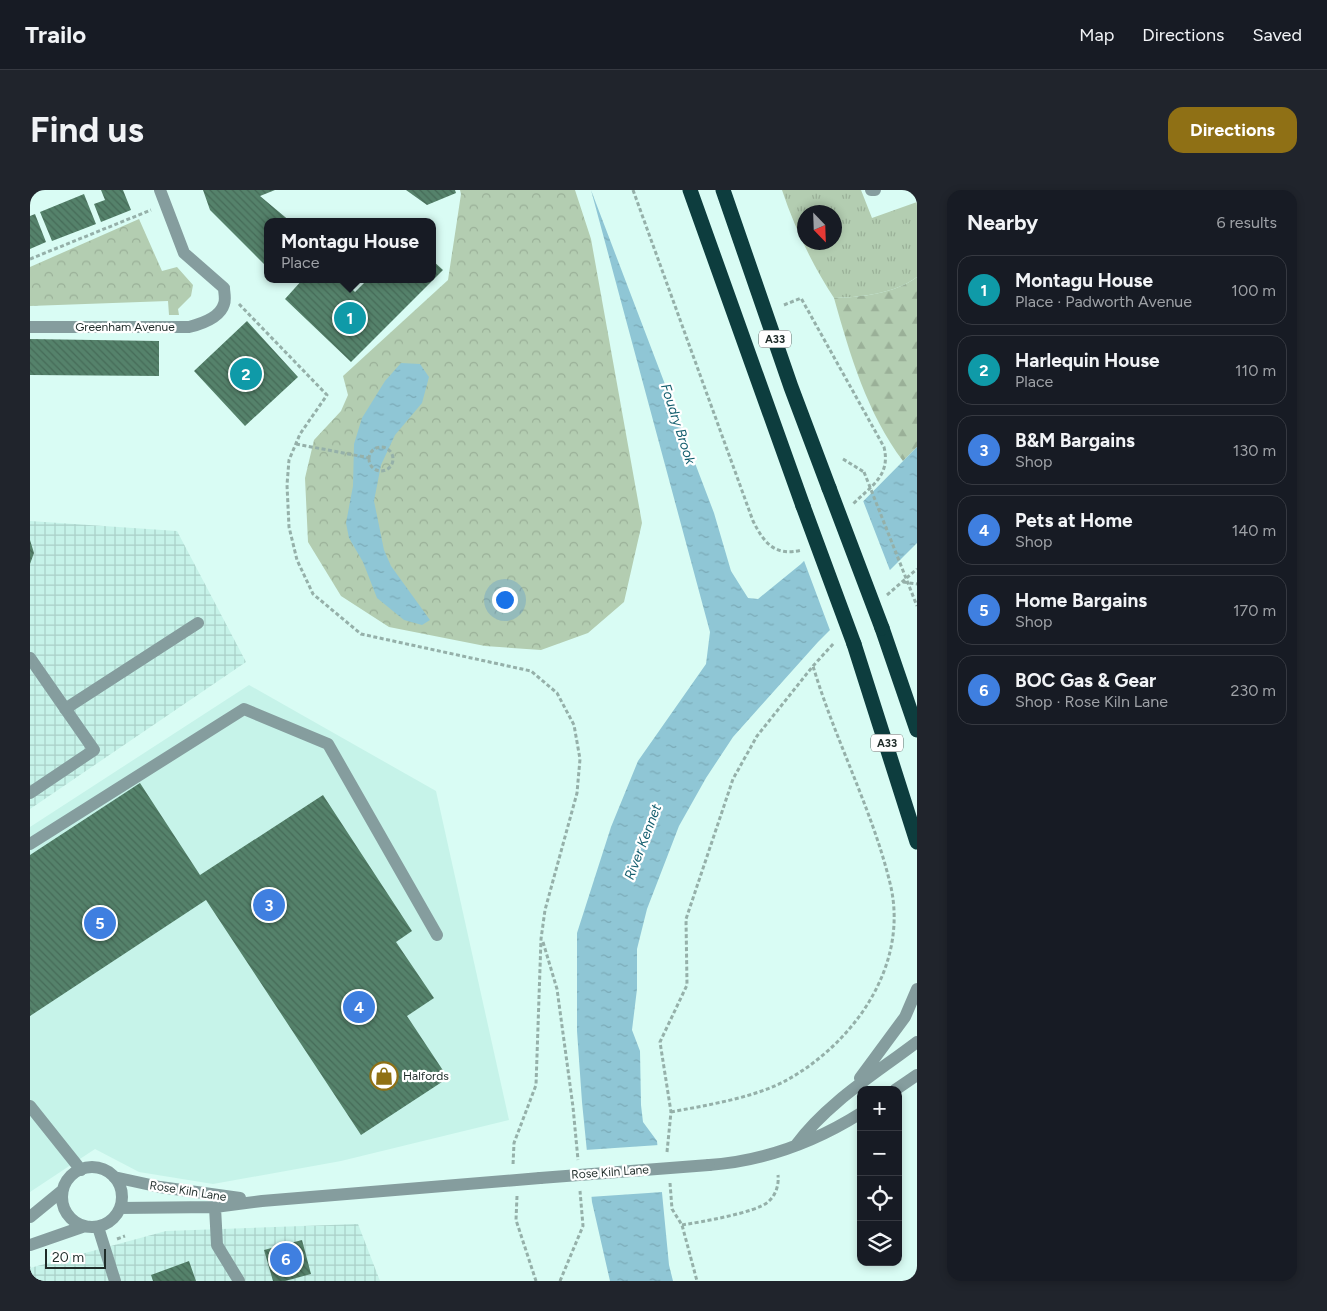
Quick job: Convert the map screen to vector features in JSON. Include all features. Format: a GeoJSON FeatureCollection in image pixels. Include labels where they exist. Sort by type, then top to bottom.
{"type":"FeatureCollection","features":[{"type":"Feature","properties":{"kind":"highway","name":"A33"},"geometry":{"type":"LineString","coordinates":[[690,190],[854,644],[917,842]]}},
{"type":"Feature","properties":{"kind":"highway","name":"A33"},"geometry":{"type":"LineString","coordinates":[[723,190],[791,387],[882,628],[917,730]]}},
{"type":"Feature","properties":{"kind":"street"},"geometry":{"type":"LineString","coordinates":[[160,190],[184,253],[224,288]]}},
{"type":"Feature","properties":{"kind":"street","name":"Greenham Avenue"},"geometry":{"type":"LineString","coordinates":[[30,327],[189,327],[204,324],[217,314],[224,304],[224,288]]}},
{"type":"Feature","properties":{"kind":"street"},"geometry":{"type":"LineString","coordinates":[[65,708],[198,623]]}},
{"type":"Feature","properties":{"kind":"street"},"geometry":{"type":"LineString","coordinates":[[30,658],[94,750],[30,793]]}},
{"type":"Feature","properties":{"kind":"street"},"geometry":{"type":"LineString","coordinates":[[30,844],[244,709],[328,744],[438,935]]}},
{"type":"Feature","properties":{"kind":"street"},"geometry":{"type":"LineString","coordinates":[[844,1097],[890,1040],[905,1017],[917,990]]}},
{"type":"Feature","properties":{"kind":"street"},"geometry":{"type":"LineString","coordinates":[[796,1145],[813,1122],[917,1042]]}},
{"type":"Feature","properties":{"kind":"street"},"geometry":{"type":"LineString","coordinates":[[901,1086],[917,1075]]}},
{"type":"Feature","properties":{"kind":"street"},"geometry":{"type":"LineString","coordinates":[[30,1106],[81,1170],[73,1174],[63,1190],[30,1217]]}},
{"type":"Feature","properties":{"kind":"street","name":"Rose Kiln Lane"},"geometry":{"type":"LineString","coordinates":[[120,1208],[215,1207],[262,1201],[709,1165],[766,1156],[831,1131],[857,1115]]}},
{"type":"Feature","properties":{"kind":"street","name":"Rose Kiln Lane"},"geometry":{"type":"LineString","coordinates":[[81,1170],[99,1168],[114,1177],[160,1188],[262,1201]]}},
{"type":"Feature","properties":{"kind":"street"},"geometry":{"type":"LineString","coordinates":[[30,1244],[85,1226],[98,1227],[115,1217],[120,1208],[122,1192],[114,1177]]}},
{"type":"Feature","properties":{"kind":"street"},"geometry":{"type":"LineString","coordinates":[[63,1190],[62,1199],[69,1217],[85,1226]]}},
{"type":"Feature","properties":{"kind":"street"},"geometry":{"type":"LineString","coordinates":[[215,1207],[217,1245],[239,1281]]}},
{"type":"Feature","properties":{"kind":"street"},"geometry":{"type":"LineString","coordinates":[[98,1227],[115,1281]]}},
{"type":"Feature","properties":{"kind":"path"},"geometry":{"type":"LineString","coordinates":[[632,190],[752,522],[770,547],[789,553]]}},
{"type":"Feature","properties":{"kind":"path"},"geometry":{"type":"LineString","coordinates":[[30,259],[166,204]]}},
{"type":"Feature","properties":{"kind":"path"},"geometry":{"type":"LineString","coordinates":[[224,288],[327,396],[300,434],[290,460],[288,477],[289,527],[297,560],[313,594],[361,634],[531,671],[557,693],[574,725],[580,758],[577,793],[545,910],[542,939],[536,1085],[514,1143],[514,1180]]}},
{"type":"Feature","properties":{"kind":"path"},"geometry":{"type":"LineString","coordinates":[[784,304],[801,298],[884,447],[888,462],[882,476],[872,485]]}},
{"type":"Feature","properties":{"kind":"path"},"geometry":{"type":"LineString","coordinates":[[296,444],[370,458]]}},
{"type":"Feature","properties":{"kind":"path"},"geometry":{"type":"LineString","coordinates":[[384,447],[389,450],[393,462],[390,468],[383,472],[375,470],[370,465],[370,458],[372,451],[384,447]]}},
{"type":"Feature","properties":{"kind":"path"},"geometry":{"type":"LineString","coordinates":[[843,459],[864,472],[917,606]]}},
{"type":"Feature","properties":{"kind":"path"},"geometry":{"type":"LineString","coordinates":[[917,569],[902,582],[917,584]]}},
{"type":"Feature","properties":{"kind":"path"},"geometry":{"type":"LineString","coordinates":[[813,666],[822,697],[876,836],[891,885],[894,929],[883,974],[867,1009],[836,1045],[786,1080],[724,1103],[671,1112],[660,1042],[687,985],[686,919],[732,779],[757,736],[813,666]]}},
{"type":"Feature","properties":{"kind":"path"},"geometry":{"type":"LineString","coordinates":[[542,939],[557,990],[574,1107],[578,1166]]}},
{"type":"Feature","properties":{"kind":"path"},"geometry":{"type":"LineString","coordinates":[[697,1281],[682,1225],[756,1208],[768,1202],[779,1185],[778,1175]]}},
{"type":"Feature","properties":{"kind":"path"},"geometry":{"type":"LineString","coordinates":[[560,1281],[583,1226],[580,1186]]}},
{"type":"Feature","properties":{"kind":"path"},"geometry":{"type":"LineString","coordinates":[[517,1196],[516,1220],[536,1281]]}},
{"type":"Feature","properties":{"kind":"shaded area"},"geometry":{"type":"Polygon","coordinates":[[[30,521],[177,531],[246,662],[30,809],[30,521]]]}},
{"type":"Feature","properties":{"kind":"shaded area"},"geometry":{"type":"Polygon","coordinates":[[[249,685],[436,791],[509,1120],[341,1161],[213,1184],[139,1172],[95,1149],[30,1192],[30,827],[249,685]]]}},
{"type":"Feature","properties":{"kind":"shaded area"},"geometry":{"type":"Polygon","coordinates":[[[358,1224],[380,1281],[30,1281],[30,1268],[166,1231],[358,1224]]]}},
{"type":"Feature","properties":{"kind":"green space"},"geometry":{"type":"Polygon","coordinates":[[[460,190],[575,190],[591,239],[642,523],[624,602],[588,633],[541,650],[485,646],[389,627],[341,596],[308,542],[305,478],[314,440],[341,411],[348,395],[343,376],[448,280],[461,194],[460,190]]]}},
{"type":"Feature","properties":{"kind":"green space"},"geometry":{"type":"Polygon","coordinates":[[[782,190],[861,190],[872,218],[917,202],[917,277],[908,283],[877,294],[834,298],[807,250],[842,250],[842,205],[797,205],[797,228],[782,190]]]}},
{"type":"Feature","properties":{"kind":"green space"},"geometry":{"type":"Polygon","coordinates":[[[139,219],[162,271],[177,267],[193,285],[191,296],[178,309],[179,315],[169,315],[168,301],[30,306],[30,267],[139,219]]]}},
{"type":"Feature","properties":{"kind":"green space"},"geometry":{"type":"Polygon","coordinates":[[[917,277],[917,447],[903,461],[879,423],[861,383],[846,341],[834,298],[877,294],[908,283],[917,277]]]}},
{"type":"Feature","properties":{"kind":"water"},"geometry":{"type":"Polygon","coordinates":[[[591,190],[714,513],[731,571],[748,598],[758,599],[801,564],[917,447],[917,543],[818,642],[733,737],[706,778],[679,826],[647,909],[637,949],[637,989],[632,1030],[640,1051],[643,1122],[657,1141],[669,1265],[673,1281],[610,1281],[592,1202],[582,1102],[577,1031],[577,933],[611,827],[638,761],[706,664],[710,632],[591,190]]]}},
{"type":"Feature","properties":{"kind":"water"},"geometry":{"type":"Polygon","coordinates":[[[401,363],[420,364],[429,377],[422,403],[395,435],[381,465],[374,501],[384,550],[391,566],[430,620],[422,625],[404,620],[377,598],[363,562],[349,538],[346,523],[353,486],[354,444],[362,418],[385,381],[401,363]]]}},
{"type":"Feature","properties":{"kind":"pier"},"geometry":{"type":"Polygon","coordinates":[[[862,498],[891,573],[831,633],[803,558],[862,498]]]}},
{"type":"Feature","properties":{"kind":"pier"},"geometry":{"type":"Polygon","coordinates":[[[659,1145],[663,1192],[589,1197],[585,1150],[659,1145]]]}},
{"type":"Feature","properties":{"kind":"building"},"geometry":{"type":"Polygon","coordinates":[[[101,190],[123,190],[131,210],[101,222],[94,204],[105,200],[101,190]]]}},
{"type":"Feature","properties":{"kind":"building"},"geometry":{"type":"Polygon","coordinates":[[[203,190],[275,190],[260,196],[286,218],[264,218],[264,264],[210,210],[203,190]]]}},
{"type":"Feature","properties":{"kind":"building"},"geometry":{"type":"Polygon","coordinates":[[[406,190],[455,190],[456,193],[427,205],[406,190]]]}},
{"type":"Feature","properties":{"kind":"building"},"geometry":{"type":"Polygon","coordinates":[[[84,194],[96,224],[52,241],[40,212],[84,194]]]}},
{"type":"Feature","properties":{"kind":"building"},"geometry":{"type":"Polygon","coordinates":[[[35,214],[46,242],[30,249],[30,216],[35,214]]]}},
{"type":"Feature","properties":{"kind":"building"},"geometry":{"type":"Polygon","coordinates":[[[436,264],[443,270],[436,277],[436,264]]]}},
{"type":"Feature","properties":{"kind":"building"},"geometry":{"type":"Polygon","coordinates":[[[299,283],[346,283],[355,292],[364,283],[430,283],[351,362],[285,299],[299,283]]]}},
{"type":"Feature","properties":{"kind":"building"},"geometry":{"type":"Polygon","coordinates":[[[247,321],[298,377],[245,426],[194,371],[247,321]]]}},
{"type":"Feature","properties":{"kind":"building"},"geometry":{"type":"Polygon","coordinates":[[[30,339],[159,341],[159,376],[30,375],[30,339]]]}},
{"type":"Feature","properties":{"kind":"building"},"geometry":{"type":"Polygon","coordinates":[[[30,540],[34,553],[30,564],[30,540]]]}},
{"type":"Feature","properties":{"kind":"building"},"geometry":{"type":"Polygon","coordinates":[[[140,783],[200,875],[323,795],[412,931],[396,942],[434,998],[407,1016],[448,1078],[361,1135],[206,900],[30,1016],[30,855],[140,783]]]}},
{"type":"Feature","properties":{"kind":"building"},"geometry":{"type":"Polygon","coordinates":[[[302,1240],[311,1274],[285,1281],[273,1281],[264,1250],[302,1240]]]}},
{"type":"Feature","properties":{"kind":"building"},"geometry":{"type":"Polygon","coordinates":[[[189,1261],[196,1281],[153,1281],[151,1275],[189,1261]]]}},
{"type":"Feature","properties":{"kind":"place","name":"Montagu House"},"geometry":{"type":"Point","coordinates":[350,318]}},
{"type":"Feature","properties":{"kind":"place","name":"Harlequin House"},"geometry":{"type":"Point","coordinates":[246,374]}},
{"type":"Feature","properties":{"kind":"place","name":"B&M Bargains"},"geometry":{"type":"Point","coordinates":[269,905]}},
{"type":"Feature","properties":{"kind":"place","name":"Home Bargains"},"geometry":{"type":"Point","coordinates":[100,923]}},
{"type":"Feature","properties":{"kind":"place","name":"Pets at Home"},"geometry":{"type":"Point","coordinates":[359,1007]}},
{"type":"Feature","properties":{"kind":"place","name":"Halfords"},"geometry":{"type":"Point","coordinates":[384,1076]}},
{"type":"Feature","properties":{"kind":"place","name":"BOC Gas & Gear"},"geometry":{"type":"Point","coordinates":[286,1259]}},
{"type":"Feature","properties":{"kind":"water label","name":"Foudry Brook"},"geometry":{"type":"Point","coordinates":[678,424]}},
{"type":"Feature","properties":{"kind":"water label","name":"River Kennet"},"geometry":{"type":"Point","coordinates":[643,842]}}]}
